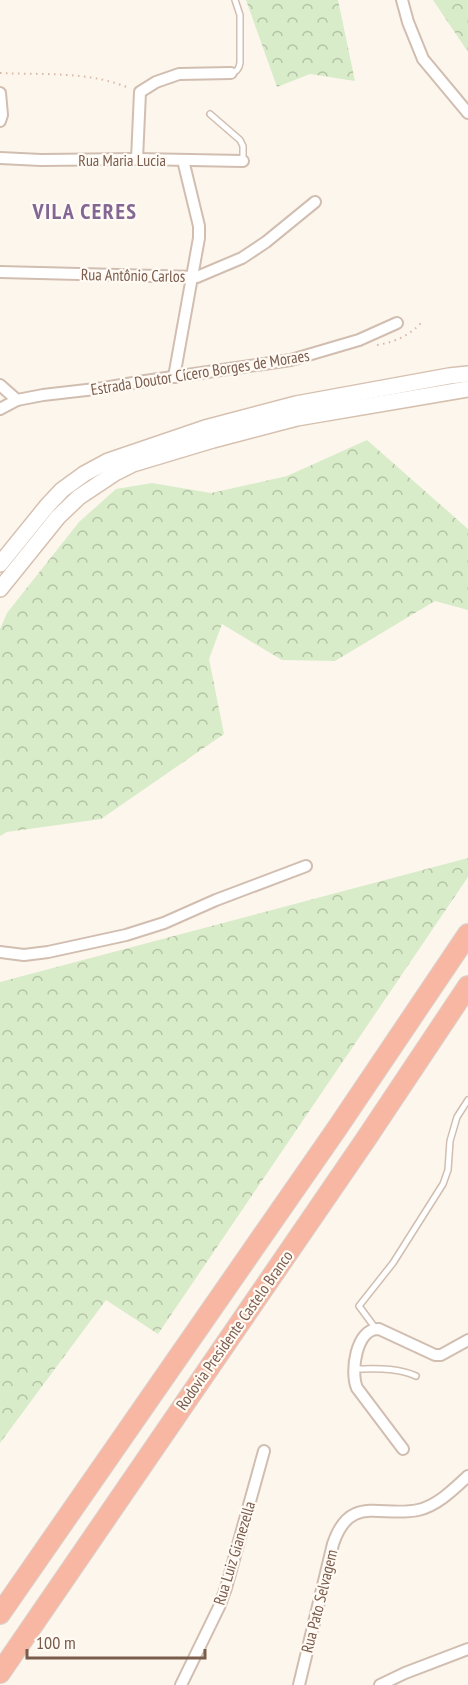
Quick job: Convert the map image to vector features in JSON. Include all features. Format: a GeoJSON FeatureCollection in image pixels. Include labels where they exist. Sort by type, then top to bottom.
{"type":"FeatureCollection","features":[{"type":"Feature","properties":{"kind":"highway","name":"Rodovia Presidente Castelo Branco"},"geometry":{"type":"LineString","coordinates":[[0,1614],[331,1137],[468,934]]}},
{"type":"Feature","properties":{"kind":"highway","name":"Rodovia Presidente Castelo Branco"},"geometry":{"type":"LineString","coordinates":[[0,1673],[366,1139],[468,986]]}},
{"type":"Feature","properties":{"kind":"street"},"geometry":{"type":"LineString","coordinates":[[402,0],[423,59],[468,114]]}},
{"type":"Feature","properties":{"kind":"street"},"geometry":{"type":"LineString","coordinates":[[137,159],[140,92],[156,82],[179,74],[231,73]]}},
{"type":"Feature","properties":{"kind":"street"},"geometry":{"type":"LineString","coordinates":[[0,93],[2,115],[0,121]]}},
{"type":"Feature","properties":{"kind":"street","name":"Rua Maria Lucia"},"geometry":{"type":"LineString","coordinates":[[0,158],[243,161]]}},
{"type":"Feature","properties":{"kind":"street"},"geometry":{"type":"LineString","coordinates":[[174,376],[199,238],[199,226],[183,160]]}},
{"type":"Feature","properties":{"kind":"street","name":"Rua Antônio Carlos"},"geometry":{"type":"LineString","coordinates":[[0,272],[197,277],[242,258],[266,243],[315,202]]}},
{"type":"Feature","properties":{"kind":"street","name":"Estrada Doutor Cícero Borges de Moraes"},"geometry":{"type":"LineString","coordinates":[[0,409],[17,400],[43,395],[291,360],[359,340],[397,323]]}},
{"type":"Feature","properties":{"kind":"street"},"geometry":{"type":"LineString","coordinates":[[0,564],[62,490],[84,474],[108,461],[206,428],[296,404],[468,374]]}},
{"type":"Feature","properties":{"kind":"street"},"geometry":{"type":"LineString","coordinates":[[0,385],[17,400]]}},
{"type":"Feature","properties":{"kind":"street"},"geometry":{"type":"LineString","coordinates":[[0,589],[58,517],[79,497],[133,464],[297,418],[468,389]]}},
{"type":"Feature","properties":{"kind":"street"},"geometry":{"type":"LineString","coordinates":[[0,952],[24,955],[48,952],[126,935],[306,866]]}},
{"type":"Feature","properties":{"kind":"street"},"geometry":{"type":"LineString","coordinates":[[403,1449],[357,1388],[354,1380],[354,1369],[362,1339],[366,1333],[376,1329],[435,1355],[441,1355],[468,1340]]}},
{"type":"Feature","properties":{"kind":"street","name":"Rua Luiz Gianezella"},"geometry":{"type":"LineString","coordinates":[[181,1685],[226,1588],[264,1451]]}},
{"type":"Feature","properties":{"kind":"street","name":"Rua Pato Selvagem"},"geometry":{"type":"LineString","coordinates":[[299,1685],[333,1544],[340,1527],[346,1520],[361,1512],[421,1510],[441,1499],[468,1476]]}},
{"type":"Feature","properties":{"kind":"street"},"geometry":{"type":"LineString","coordinates":[[380,1685],[468,1649]]}},
{"type":"Feature","properties":{"kind":"lane"},"geometry":{"type":"LineString","coordinates":[[231,73],[236,72],[240,63],[240,15],[235,0]]}},
{"type":"Feature","properties":{"kind":"lane"},"geometry":{"type":"LineString","coordinates":[[210,114],[240,140],[243,146],[243,161]]}},
{"type":"Feature","properties":{"kind":"lane"},"geometry":{"type":"LineString","coordinates":[[376,1329],[359,1306],[393,1263],[442,1184],[448,1170],[450,1141],[457,1117],[468,1100]]}},
{"type":"Feature","properties":{"kind":"lane"},"geometry":{"type":"LineString","coordinates":[[354,1369],[382,1368],[404,1371],[416,1376]]}},
{"type":"Feature","properties":{"kind":"path"},"geometry":{"type":"LineString","coordinates":[[0,73],[89,76],[114,81],[140,92]]}},
{"type":"Feature","properties":{"kind":"green space"},"geometry":{"type":"Polygon","coordinates":[[[246,0],[338,0],[355,81],[310,74],[277,87],[246,0]]]}},
{"type":"Feature","properties":{"kind":"green space"},"geometry":{"type":"Polygon","coordinates":[[[433,0],[468,0],[468,52],[433,0]]]}},
{"type":"Feature","properties":{"kind":"green space"},"geometry":{"type":"Polygon","coordinates":[[[367,440],[468,529],[468,610],[435,601],[335,661],[282,660],[222,624],[209,659],[224,734],[101,819],[7,832],[0,836],[0,629],[7,613],[79,522],[116,489],[152,483],[211,493],[287,476],[367,440]]]}},
{"type":"Feature","properties":{"kind":"green space"},"geometry":{"type":"Polygon","coordinates":[[[468,858],[468,877],[158,1334],[106,1300],[0,1443],[0,982],[468,858]]]}},
{"type":"Feature","properties":{"kind":"district","name":"VILA CERES"},"geometry":{"type":"Point","coordinates":[85,211]}}]}
